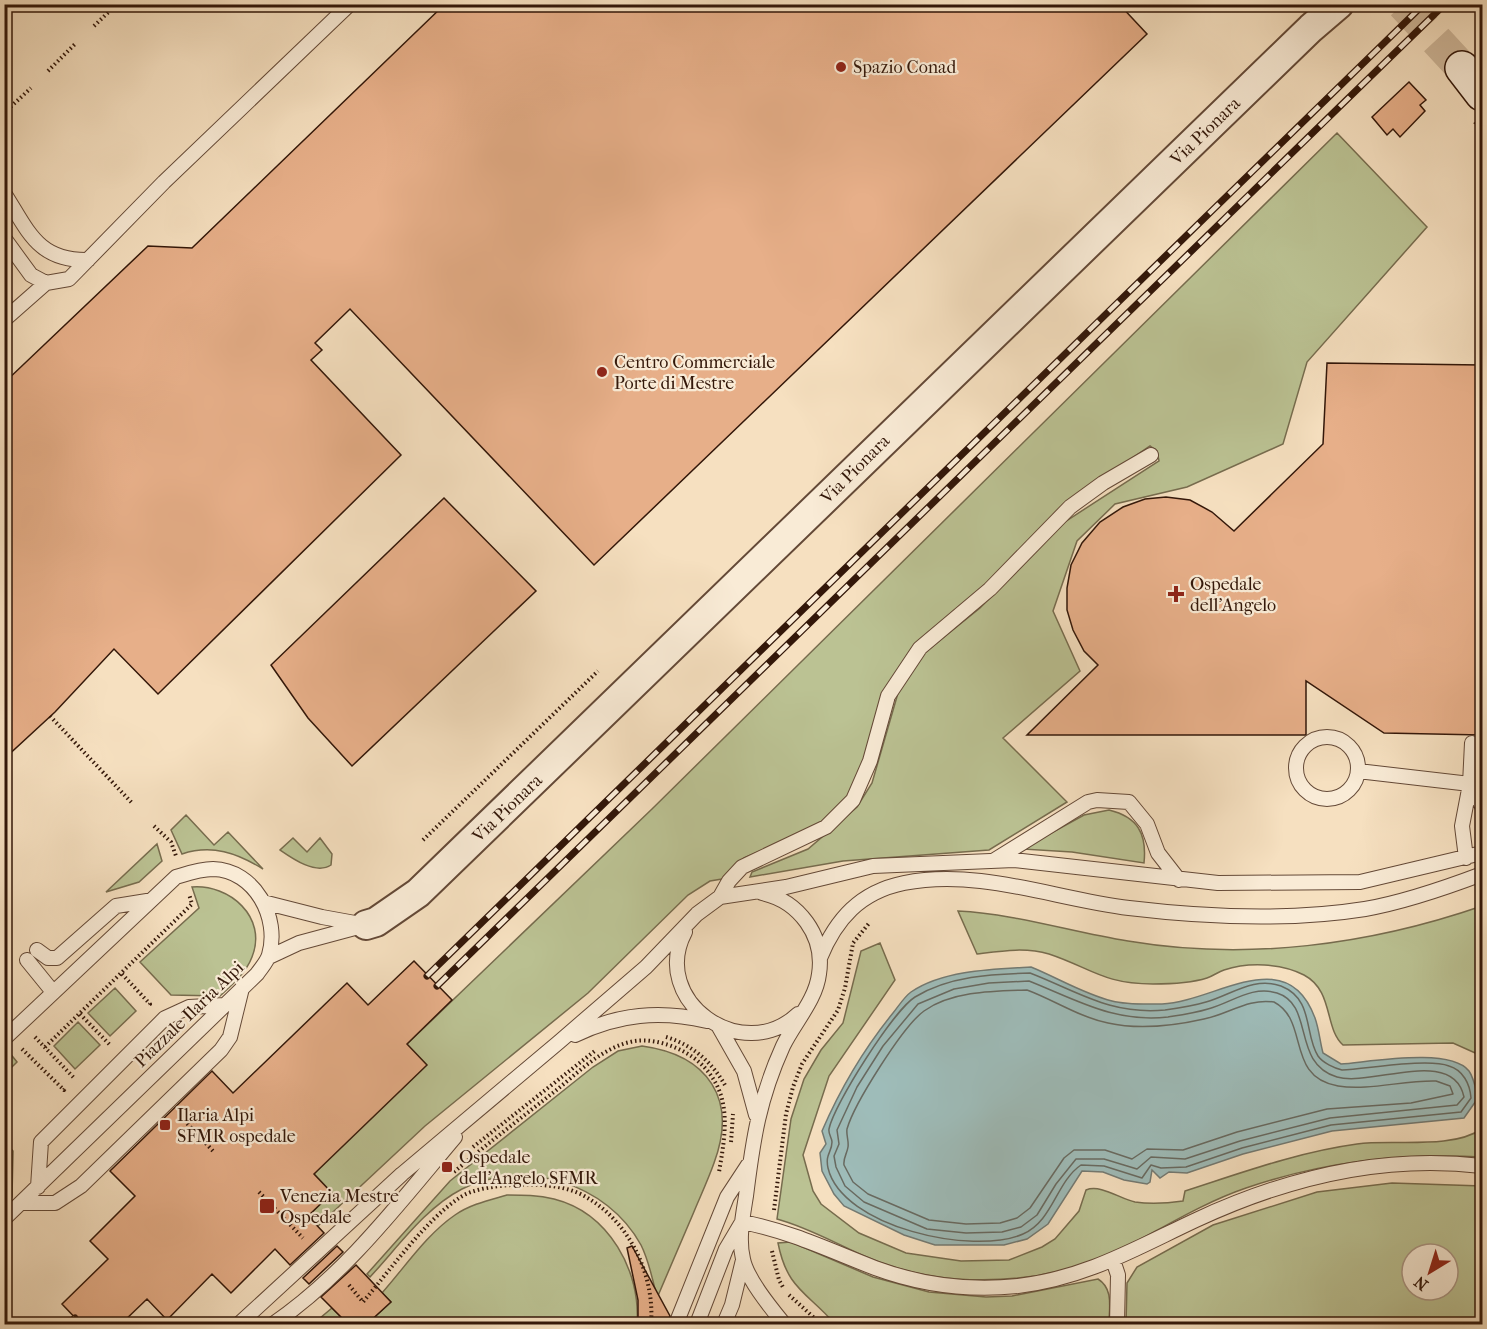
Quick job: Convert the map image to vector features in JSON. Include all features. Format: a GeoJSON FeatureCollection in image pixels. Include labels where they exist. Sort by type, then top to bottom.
{"type":"FeatureCollection","features":[{"type":"Feature","properties":{"kind":"street","name":"Via Pionara"},"geometry":{"type":"LineString","coordinates":[[366,925],[376,922],[418,893],[917,407],[1311,28],[1340,4]]}},
{"type":"Feature","properties":{"kind":"street"},"geometry":{"type":"LineString","coordinates":[[1347,4],[1357,4]]}},
{"type":"Feature","properties":{"kind":"street"},"geometry":{"type":"LineString","coordinates":[[1462,68],[1482,94]]}},
{"type":"Feature","properties":{"kind":"lane"},"geometry":{"type":"LineString","coordinates":[[4,320],[46,283],[69,279],[164,182],[350,4]]}},
{"type":"Feature","properties":{"kind":"lane"},"geometry":{"type":"LineString","coordinates":[[4,193],[29,233],[44,250],[61,258],[88,260]]}},
{"type":"Feature","properties":{"kind":"lane"},"geometry":{"type":"LineString","coordinates":[[4,238],[31,274],[46,283]]}},
{"type":"Feature","properties":{"kind":"lane"},"geometry":{"type":"LineString","coordinates":[[239,1324],[402,1174],[654,959],[697,914],[720,897],[729,881],[742,867],[826,827],[853,800],[870,761],[888,696],[920,648],[990,589],[1070,507],[1103,483],[1151,455]]}},
{"type":"Feature","properties":{"kind":"lane"},"geometry":{"type":"LineString","coordinates":[[1319,737],[1332,737],[1349,746],[1355,755],[1358,771],[1355,782],[1348,791],[1338,798],[1328,800],[1318,798],[1303,789],[1295,768],[1297,756],[1303,747],[1319,737]]}},
{"type":"Feature","properties":{"kind":"lane"},"geometry":{"type":"LineString","coordinates":[[1466,858],[1462,826],[1470,784],[1472,743]]}},
{"type":"Feature","properties":{"kind":"lane"},"geometry":{"type":"LineString","coordinates":[[1358,771],[1470,784]]}},
{"type":"Feature","properties":{"kind":"lane"},"geometry":{"type":"LineString","coordinates":[[1470,784],[1482,806]]}},
{"type":"Feature","properties":{"kind":"lane"},"geometry":{"type":"LineString","coordinates":[[992,861],[1088,802],[1096,800],[1129,802],[1147,824],[1158,853],[1179,880]]}},
{"type":"Feature","properties":{"kind":"lane"},"geometry":{"type":"LineString","coordinates":[[720,897],[786,887],[873,866],[992,861],[1068,864],[1179,880],[1218,883],[1360,882],[1482,853]]}},
{"type":"Feature","properties":{"kind":"lane","name":"Piazzale Ilaria Alpi"},"geometry":{"type":"LineString","coordinates":[[4,1039],[176,877],[195,871],[215,869],[251,885],[272,920],[269,957],[242,988],[4,1219]]}},
{"type":"Feature","properties":{"kind":"lane"},"geometry":{"type":"LineString","coordinates":[[724,1324],[732,1305],[743,1260],[742,1222],[757,1117],[776,1063],[815,990],[820,958],[839,921],[853,907],[880,891],[904,883],[964,880],[1128,908],[1288,916],[1365,909],[1440,890],[1482,874]]}},
{"type":"Feature","properties":{"kind":"lane"},"geometry":{"type":"LineString","coordinates":[[752,891],[772,895],[798,911],[811,927],[820,958]]}},
{"type":"Feature","properties":{"kind":"lane"},"geometry":{"type":"LineString","coordinates":[[52,992],[32,955],[57,958],[116,906],[147,902]]}},
{"type":"Feature","properties":{"kind":"lane"},"geometry":{"type":"LineString","coordinates":[[263,902],[366,925]]}},
{"type":"Feature","properties":{"kind":"lane"},"geometry":{"type":"LineString","coordinates":[[697,914],[683,935],[678,968],[681,984],[691,1003],[713,1024],[744,1071],[757,1117]]}},
{"type":"Feature","properties":{"kind":"lane","name":"Via Pionara"},"geometry":{"type":"LineString","coordinates":[[269,957],[299,943],[366,925]]}},
{"type":"Feature","properties":{"kind":"lane"},"geometry":{"type":"LineString","coordinates":[[21,1203],[55,1203],[81,1186],[221,1050],[230,1037],[242,988]]}},
{"type":"Feature","properties":{"kind":"lane"},"geometry":{"type":"LineString","coordinates":[[38,1187],[41,1142],[165,1018],[189,1007],[225,1005]]}},
{"type":"Feature","properties":{"kind":"lane"},"geometry":{"type":"LineString","coordinates":[[559,1042],[591,1027],[638,1014],[669,1014],[748,1034],[762,1033],[791,1020],[804,1008]]}},
{"type":"Feature","properties":{"kind":"lane"},"geometry":{"type":"LineString","coordinates":[[273,1324],[288,1314],[368,1240],[483,1104]]}},
{"type":"Feature","properties":{"kind":"lane"},"geometry":{"type":"LineString","coordinates":[[676,1324],[727,1197],[750,1161]]}},
{"type":"Feature","properties":{"kind":"lane"},"geometry":{"type":"LineString","coordinates":[[742,1222],[772,1228],[877,1269],[963,1288],[992,1288],[1053,1281],[1087,1272],[1252,1195],[1296,1181],[1354,1168],[1452,1162],[1482,1166]]}},
{"type":"Feature","properties":{"kind":"lane"},"geometry":{"type":"LineString","coordinates":[[697,1324],[726,1249],[742,1222]]}},
{"type":"Feature","properties":{"kind":"lane"},"geometry":{"type":"LineString","coordinates":[[743,1260],[757,1286],[783,1324]]}},
{"type":"Feature","properties":{"kind":"lane"},"geometry":{"type":"LineString","coordinates":[[1113,1260],[1118,1275],[1117,1324]]}},
{"type":"Feature","properties":{"kind":"path"},"geometry":{"type":"LineString","coordinates":[[94,26],[117,4]]}},
{"type":"Feature","properties":{"kind":"path"},"geometry":{"type":"LineString","coordinates":[[48,71],[75,44]]}},
{"type":"Feature","properties":{"kind":"path"},"geometry":{"type":"LineString","coordinates":[[4,113],[30,88]]}},
{"type":"Feature","properties":{"kind":"path"},"geometry":{"type":"LineString","coordinates":[[423,840],[598,671]]}},
{"type":"Feature","properties":{"kind":"path"},"geometry":{"type":"LineString","coordinates":[[50,716],[132,803]]}},
{"type":"Feature","properties":{"kind":"path"},"geometry":{"type":"LineString","coordinates":[[154,826],[171,842],[178,863]]}},
{"type":"Feature","properties":{"kind":"path"},"geometry":{"type":"LineString","coordinates":[[45,1047],[192,904],[189,893]]}},
{"type":"Feature","properties":{"kind":"path"},"geometry":{"type":"LineString","coordinates":[[821,1324],[796,1303],[779,1280],[772,1253],[777,1181],[786,1114],[793,1087],[802,1064],[838,1010],[853,943],[873,920]]}},
{"type":"Feature","properties":{"kind":"path"},"geometry":{"type":"LineString","coordinates":[[122,974],[150,1004],[142,1012]]}},
{"type":"Feature","properties":{"kind":"path"},"geometry":{"type":"LineString","coordinates":[[80,1014],[110,1045],[118,1036]]}},
{"type":"Feature","properties":{"kind":"path"},"geometry":{"type":"LineString","coordinates":[[619,1038],[648,1035],[681,1042],[706,1060],[728,1091]]}},
{"type":"Feature","properties":{"kind":"path"},"geometry":{"type":"LineString","coordinates":[[34,1036],[75,1078]]}},
{"type":"Feature","properties":{"kind":"path"},"geometry":{"type":"LineString","coordinates":[[453,1173],[594,1060],[626,1044],[642,1041],[663,1044],[688,1054],[708,1071],[716,1082],[723,1100],[725,1121],[721,1173],[727,1167]]}},
{"type":"Feature","properties":{"kind":"path"},"geometry":{"type":"LineString","coordinates":[[19,1045],[64,1089]]}},
{"type":"Feature","properties":{"kind":"path"},"geometry":{"type":"LineString","coordinates":[[470,1149],[600,1047]]}},
{"type":"Feature","properties":{"kind":"path"},"geometry":{"type":"LineString","coordinates":[[730,1152],[732,1109]]}},
{"type":"Feature","properties":{"kind":"path"},"geometry":{"type":"LineString","coordinates":[[175,1112],[213,1151]]}},
{"type":"Feature","properties":{"kind":"path"},"geometry":{"type":"LineString","coordinates":[[349,1284],[363,1302],[430,1225],[460,1197],[494,1186],[543,1184],[586,1197],[622,1228],[645,1270],[650,1289],[651,1324]]}},
{"type":"Feature","properties":{"kind":"path"},"geometry":{"type":"LineString","coordinates":[[259,1192],[305,1241]]}},
{"type":"Feature","properties":{"kind":"path"},"geometry":{"type":"LineString","coordinates":[[340,1292],[356,1276]]}},
{"type":"Feature","properties":{"kind":"green space"},"geometry":{"type":"Polygon","coordinates":[[[1337,133],[1427,227],[1307,362],[1283,444],[1187,487],[1115,504],[1077,541],[1053,611],[1080,671],[1003,738],[1067,802],[989,850],[843,861],[750,877],[752,872],[808,849],[857,807],[872,783],[898,693],[923,654],[980,608],[1063,523],[1159,461],[1157,451],[1150,446],[1062,506],[992,579],[911,649],[883,693],[868,752],[851,793],[824,823],[744,858],[722,879],[710,881],[688,895],[588,993],[425,1126],[318,1226],[308,1216],[332,1193],[314,1174],[407,1044],[652,809],[1337,133]]]}},
{"type":"Feature","properties":{"kind":"green space"},"geometry":{"type":"Polygon","coordinates":[[[1109,810],[1127,817],[1139,828],[1144,843],[1144,863],[1072,852],[1022,849],[1084,815],[1109,810]]]}},
{"type":"Feature","properties":{"kind":"green space"},"geometry":{"type":"Polygon","coordinates":[[[186,815],[214,845],[228,832],[263,869],[244,858],[214,850],[182,854],[171,830],[186,815]]]}},
{"type":"Feature","properties":{"kind":"green space"},"geometry":{"type":"Polygon","coordinates":[[[293,838],[307,852],[320,838],[332,854],[331,865],[325,868],[312,867],[280,850],[293,838]]]}},
{"type":"Feature","properties":{"kind":"green space"},"geometry":{"type":"Polygon","coordinates":[[[157,844],[162,861],[139,882],[106,892],[157,844]]]}},
{"type":"Feature","properties":{"kind":"green space"},"geometry":{"type":"Polygon","coordinates":[[[192,887],[219,891],[231,897],[250,916],[255,929],[256,942],[249,963],[220,996],[171,995],[140,962],[199,908],[192,887]]]}},
{"type":"Feature","properties":{"kind":"green space"},"geometry":{"type":"Polygon","coordinates":[[[1482,906],[1482,1056],[1453,1043],[1343,1045],[1337,1038],[1325,1000],[1314,982],[1304,975],[1285,968],[1264,965],[1233,967],[1194,981],[1166,984],[1136,983],[1109,978],[1040,952],[1013,950],[977,954],[958,911],[1022,919],[1128,941],[1173,947],[1263,949],[1307,946],[1396,931],[1482,906]]]}},
{"type":"Feature","properties":{"kind":"green space"},"geometry":{"type":"Polygon","coordinates":[[[880,943],[895,980],[829,1076],[803,1155],[813,1191],[821,1204],[859,1233],[906,1253],[961,1261],[1009,1260],[1042,1247],[1055,1239],[1079,1211],[1086,1190],[1104,1190],[1135,1202],[1183,1201],[1185,1191],[1313,1152],[1357,1144],[1438,1142],[1454,1140],[1482,1129],[1482,1157],[1422,1156],[1363,1161],[1334,1165],[1275,1179],[1216,1200],[1108,1255],[1045,1274],[1002,1279],[957,1279],[889,1266],[777,1219],[791,1119],[804,1079],[821,1050],[843,1023],[861,951],[880,943]]]}},
{"type":"Feature","properties":{"kind":"green space"},"geometry":{"type":"Polygon","coordinates":[[[115,988],[136,1011],[110,1036],[88,1013],[115,988]]]}},
{"type":"Feature","properties":{"kind":"green space"},"geometry":{"type":"Polygon","coordinates":[[[78,1022],[100,1045],[75,1069],[54,1046],[78,1022]]]}},
{"type":"Feature","properties":{"kind":"green space"},"geometry":{"type":"Polygon","coordinates":[[[642,1046],[665,1051],[684,1059],[700,1070],[712,1084],[719,1100],[722,1119],[721,1140],[714,1163],[657,1298],[644,1251],[626,1224],[608,1206],[586,1192],[562,1182],[537,1177],[512,1176],[486,1180],[462,1189],[424,1217],[370,1277],[367,1274],[450,1181],[593,1067],[618,1051],[642,1046]]]}},
{"type":"Feature","properties":{"kind":"green space"},"geometry":{"type":"Polygon","coordinates":[[[9,1052],[17,1062],[5,1074],[5,1056],[9,1052]]]}},
{"type":"Feature","properties":{"kind":"green space"},"geometry":{"type":"Polygon","coordinates":[[[4,1141],[13,1151],[12,1197],[5,1204],[4,1141]]]}},
{"type":"Feature","properties":{"kind":"green space"},"geometry":{"type":"Polygon","coordinates":[[[1392,1183],[1482,1186],[1482,1324],[1126,1324],[1127,1283],[1137,1267],[1213,1225],[1317,1192],[1392,1183]]]}},
{"type":"Feature","properties":{"kind":"green space"},"geometry":{"type":"Polygon","coordinates":[[[507,1195],[554,1199],[574,1206],[591,1217],[618,1247],[627,1265],[637,1304],[637,1324],[367,1324],[391,1302],[382,1293],[435,1232],[467,1208],[507,1195]]]}},
{"type":"Feature","properties":{"kind":"green space"},"geometry":{"type":"Polygon","coordinates":[[[791,1242],[873,1277],[929,1292],[986,1297],[1012,1296],[1098,1279],[1109,1293],[1109,1324],[835,1324],[799,1289],[787,1271],[778,1243],[791,1242]]]}},
{"type":"Feature","properties":{"kind":"green space"},"geometry":{"type":"Polygon","coordinates":[[[332,1308],[348,1324],[313,1324],[332,1308]]]}},
{"type":"Feature","properties":{"kind":"water"},"geometry":{"type":"Polygon","coordinates":[[[1031,967],[1091,994],[1130,1004],[1162,1004],[1183,1001],[1248,981],[1268,979],[1287,983],[1303,995],[1315,1018],[1323,1053],[1341,1064],[1409,1058],[1445,1060],[1459,1064],[1469,1071],[1478,1098],[1464,1118],[1332,1131],[1243,1154],[1187,1173],[1169,1172],[1160,1178],[1152,1170],[1150,1182],[1147,1184],[1124,1180],[1103,1172],[1082,1171],[1048,1224],[1027,1239],[1004,1245],[935,1245],[904,1235],[844,1206],[834,1194],[822,1171],[820,1153],[826,1144],[822,1131],[853,1069],[901,1002],[911,992],[938,979],[969,972],[1031,967]]]}},
{"type":"Feature","properties":{"kind":"building","name":"Centro Commerciale Porte di Mestre"},"geometry":{"type":"Polygon","coordinates":[[[445,4],[1119,4],[1147,34],[594,565],[350,309],[315,343],[322,350],[311,360],[401,455],[158,694],[114,649],[55,712],[4,759],[4,383],[148,246],[192,248],[445,4]]]}},
{"type":"Feature","properties":{"kind":"building"},"geometry":{"type":"Polygon","coordinates":[[[1409,82],[1426,100],[1420,105],[1425,111],[1400,137],[1393,129],[1387,135],[1372,117],[1409,82]]]}},
{"type":"Feature","properties":{"kind":"building"},"geometry":{"type":"Polygon","coordinates":[[[1327,363],[1482,365],[1482,735],[1384,733],[1306,681],[1306,735],[1027,735],[1098,665],[1084,651],[1073,630],[1067,610],[1067,588],[1071,565],[1082,543],[1100,522],[1123,507],[1145,499],[1166,497],[1190,500],[1212,512],[1234,531],[1323,444],[1327,363]]]}},
{"type":"Feature","properties":{"kind":"building"},"geometry":{"type":"Polygon","coordinates":[[[444,498],[536,591],[352,766],[308,718],[271,665],[444,498]]]}},
{"type":"Feature","properties":{"kind":"building"},"geometry":{"type":"Polygon","coordinates":[[[414,961],[452,1000],[407,1044],[427,1065],[314,1174],[332,1193],[308,1216],[324,1233],[290,1265],[275,1249],[231,1293],[212,1274],[167,1320],[147,1299],[121,1324],[81,1324],[62,1304],[108,1259],[90,1241],[135,1196],[110,1171],[212,1071],[233,1093],[347,983],[368,1005],[414,961]]]}},
{"type":"Feature","properties":{"kind":"building"},"geometry":{"type":"Polygon","coordinates":[[[337,1246],[343,1252],[309,1284],[303,1278],[337,1246]]]}},
{"type":"Feature","properties":{"kind":"building"},"geometry":{"type":"Polygon","coordinates":[[[632,1246],[670,1316],[667,1324],[638,1324],[638,1300],[627,1248],[632,1246]]]}},
{"type":"Feature","properties":{"kind":"building"},"geometry":{"type":"Polygon","coordinates":[[[356,1265],[391,1302],[367,1324],[348,1324],[321,1297],[356,1265]]]}},
{"type":"Feature","properties":{"kind":"tunnel"},"geometry":{"type":"LineString","coordinates":[[1403,4],[1462,68]]}},
{"type":"Feature","properties":{"kind":"railway"},"geometry":{"type":"LineString","coordinates":[[427,976],[1424,4]]}},
{"type":"Feature","properties":{"kind":"railway"},"geometry":{"type":"LineString","coordinates":[[437,986],[1445,4]]}},
{"type":"Feature","properties":{"kind":"railway"},"geometry":{"type":"LineString","coordinates":[[68,1324],[75,1318]]}},
{"type":"Feature","properties":{"kind":"place","name":"Spazio Conad"},"geometry":{"type":"Point","coordinates":[841,67]}},
{"type":"Feature","properties":{"kind":"place","name":"Centro Commerciale Porte di Mestre"},"geometry":{"type":"Point","coordinates":[602,372]}},
{"type":"Feature","properties":{"kind":"place","name":"Ospedale dell'Angelo"},"geometry":{"type":"Point","coordinates":[1176,594]}},
{"type":"Feature","properties":{"kind":"place","name":"Ilaria Alpi SFMR ospedale"},"geometry":{"type":"Point","coordinates":[165,1125]}},
{"type":"Feature","properties":{"kind":"place","name":"Ospedale dell'Angelo SFMR"},"geometry":{"type":"Point","coordinates":[447,1167]}},
{"type":"Feature","properties":{"kind":"place","name":"Venezia Mestre Ospedale"},"geometry":{"type":"Point","coordinates":[267,1206]}}]}
